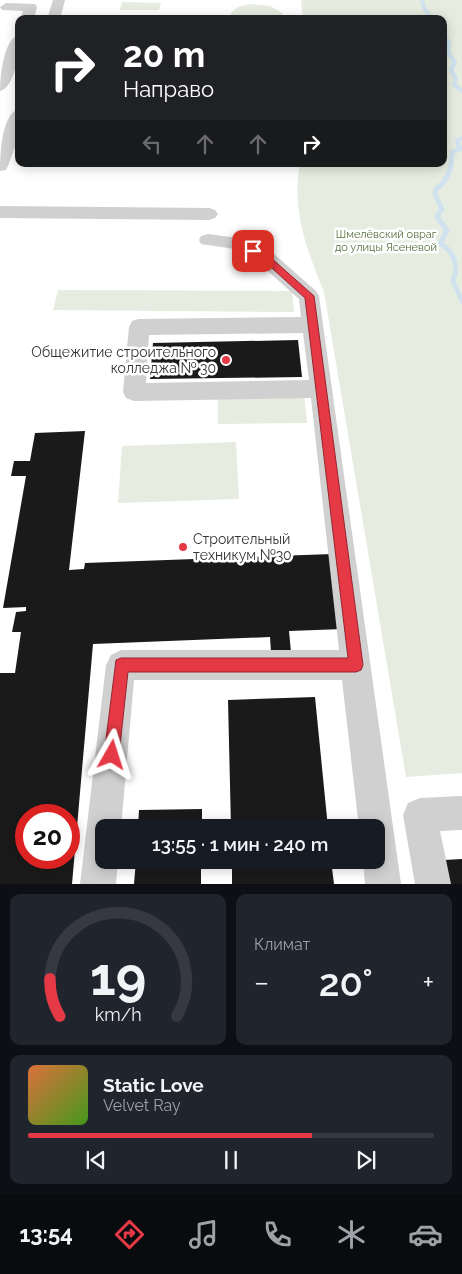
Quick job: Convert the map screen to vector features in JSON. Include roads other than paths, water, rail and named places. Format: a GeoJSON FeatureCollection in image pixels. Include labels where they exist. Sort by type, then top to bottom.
{"type":"FeatureCollection","features":[{"type":"Feature","properties":{"kind":"lane"},"geometry":{"type":"LineString","coordinates":[[54,15],[59,0]]}},
{"type":"Feature","properties":{"kind":"lane"},"geometry":{"type":"LineString","coordinates":[[0,20],[8,4],[31,8],[28,15]]}},
{"type":"Feature","properties":{"kind":"lane"},"geometry":{"type":"LineString","coordinates":[[0,87],[15,49]]}},
{"type":"Feature","properties":{"kind":"lane"},"geometry":{"type":"LineString","coordinates":[[7,162],[15,130]]}},
{"type":"Feature","properties":{"kind":"lane"},"geometry":{"type":"LineString","coordinates":[[0,212],[209,214]]}},
{"type":"Feature","properties":{"kind":"lane"},"geometry":{"type":"LineString","coordinates":[[208,240],[239,243],[267,259],[309,296],[375,819]]}},
{"type":"Feature","properties":{"kind":"lane"},"geometry":{"type":"LineString","coordinates":[[312,325],[139,327],[134,392],[321,389]]}},
{"type":"Feature","properties":{"kind":"lane"},"geometry":{"type":"LineString","coordinates":[[105,819],[121,665],[356,665]]}},
{"type":"Feature","properties":{"kind":"lane"},"geometry":{"type":"LineString","coordinates":[[433,884],[420,815],[462,813]]}},
{"type":"Feature","properties":{"kind":"lane"},"geometry":{"type":"LineString","coordinates":[[98,884],[100,869]]}},
{"type":"Feature","properties":{"kind":"lane"},"geometry":{"type":"LineString","coordinates":[[381,869],[383,884]]}},
{"type":"Feature","properties":{"kind":"waterway"},"geometry":{"type":"LineString","coordinates":[[422,0],[424,8],[429,15]]}},
{"type":"Feature","properties":{"kind":"waterway"},"geometry":{"type":"LineString","coordinates":[[447,40],[449,42],[448,53],[455,62],[451,70],[456,79],[454,84],[462,91]]}},
{"type":"Feature","properties":{"kind":"waterway"},"geometry":{"type":"LineString","coordinates":[[458,144],[457,140],[462,138]]}},
{"type":"Feature","properties":{"kind":"waterway"},"geometry":{"type":"LineString","coordinates":[[458,143],[460,149],[452,152],[448,173],[444,182],[436,189],[435,194],[442,209],[437,216],[447,231],[440,243],[449,250],[454,259],[456,270],[453,281],[462,301]]}},
{"type":"Feature","properties":{"kind":"place","name":"Общежитие строительного колледжа № 30"},"geometry":{"type":"Point","coordinates":[226,360]}},
{"type":"Feature","properties":{"kind":"place","name":"Строительный техникум №30"},"geometry":{"type":"Point","coordinates":[183,547]}},
{"type":"Feature","properties":{"kind":"park label","name":"Шмелёвский овраг до улицы Ясеневой"},"geometry":{"type":"Point","coordinates":[386,240]}}]}
